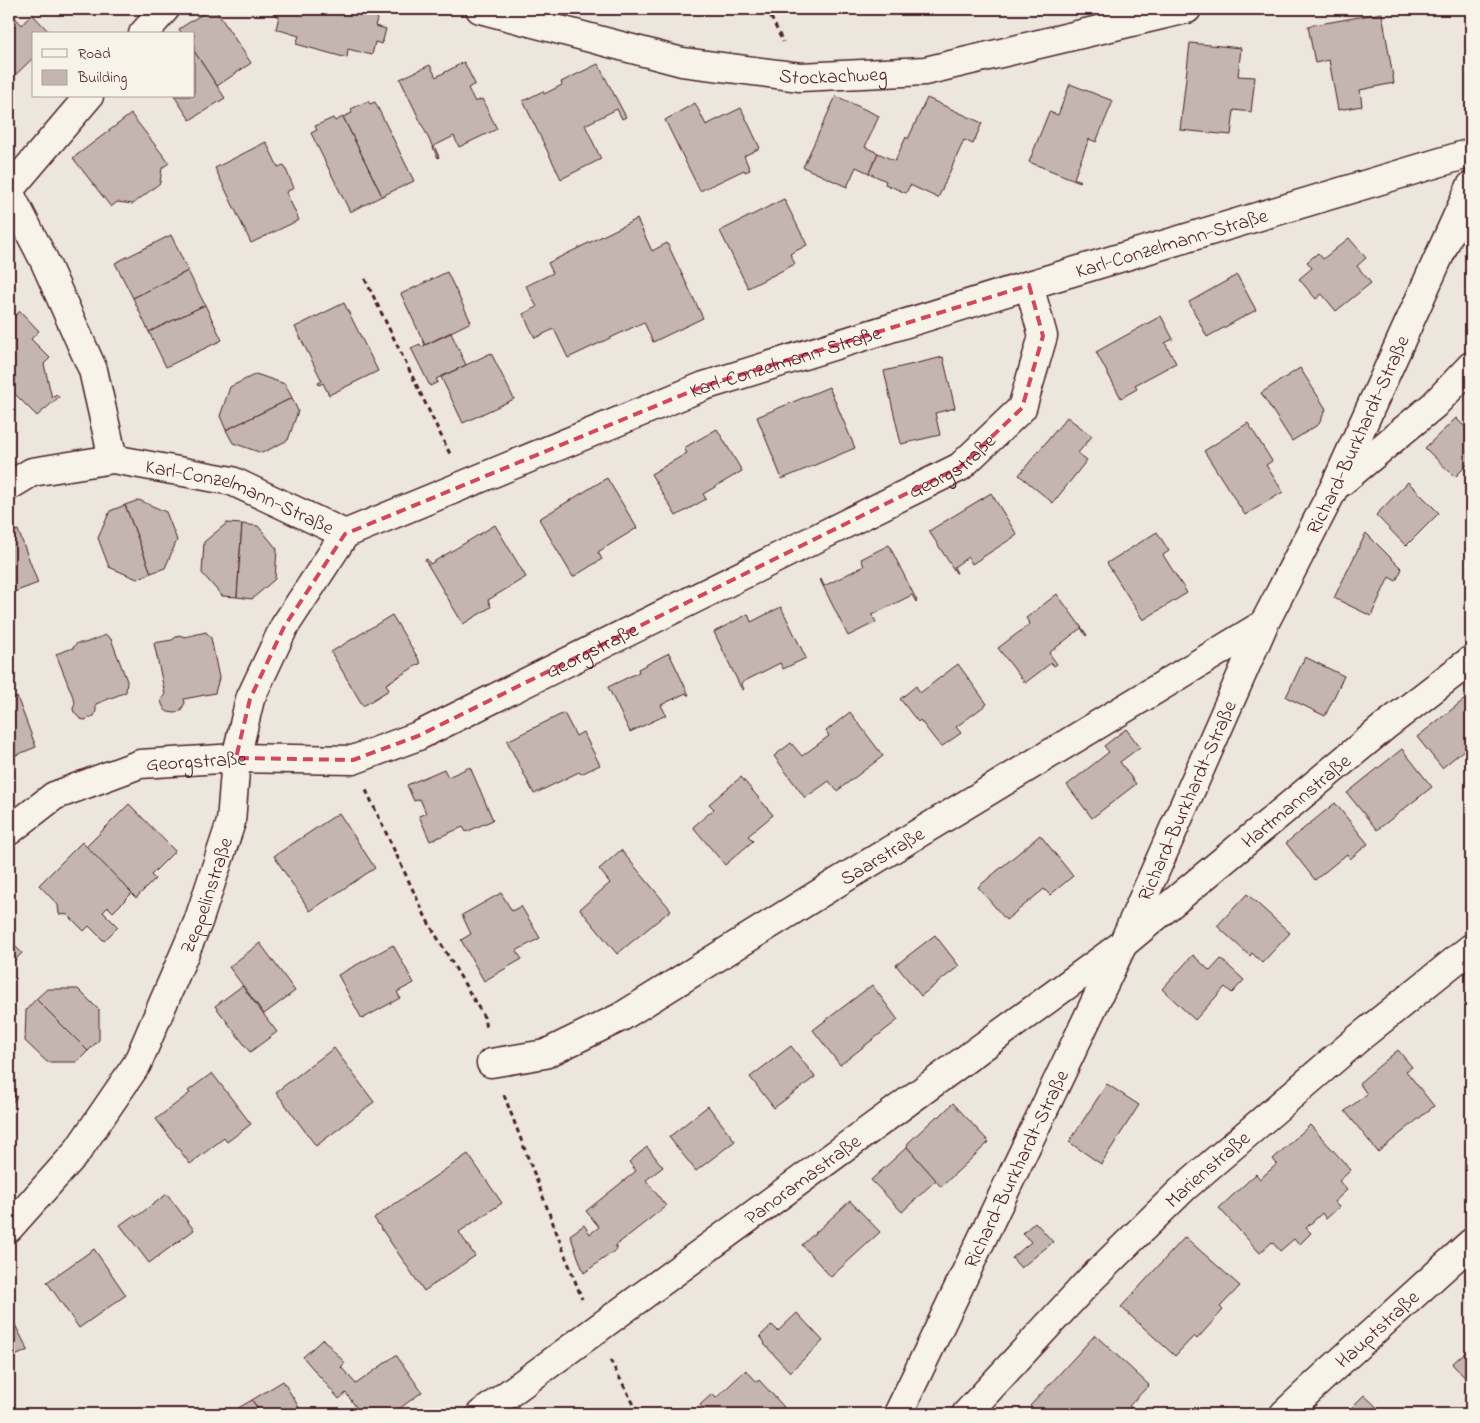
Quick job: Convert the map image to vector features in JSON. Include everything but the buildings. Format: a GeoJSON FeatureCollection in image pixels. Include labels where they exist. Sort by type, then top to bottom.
{"type":"FeatureCollection","features":[{"type":"Feature","properties":{"kind":"street"},"geometry":{"type":"LineString","coordinates":[[145,32],[165,9]]}},
{"type":"Feature","properties":{"kind":"street","name":"Stockachweg"},"geometry":{"type":"LineString","coordinates":[[480,9],[682,62],[800,78],[925,72],[1187,9]]}},
{"type":"Feature","properties":{"kind":"street"},"geometry":{"type":"LineString","coordinates":[[87,98],[9,191],[44,260],[93,370],[113,459]]}},
{"type":"Feature","properties":{"kind":"street","name":"Karl-Conzelmann-Straße"},"geometry":{"type":"LineString","coordinates":[[9,486],[32,472],[113,459],[232,482],[345,534],[704,386],[1029,285],[1471,153]]}},
{"type":"Feature","properties":{"kind":"street","name":"Richard-Burkhardt-Straße"},"geometry":{"type":"LineString","coordinates":[[898,1414],[1123,944],[1264,624],[1335,486],[1471,186]]}},
{"type":"Feature","properties":{"kind":"street","name":"Georgstraße"},"geometry":{"type":"LineString","coordinates":[[9,831],[54,796],[140,764],[236,758],[353,760],[418,736],[960,468],[1022,408],[1043,336],[1029,285]]}},
{"type":"Feature","properties":{"kind":"street"},"geometry":{"type":"LineString","coordinates":[[1335,486],[1434,405],[1471,366]]}},
{"type":"Feature","properties":{"kind":"street","name":"Zeppelinstraße"},"geometry":{"type":"LineString","coordinates":[[9,1228],[76,1153],[137,1064],[198,922],[232,822],[236,758],[250,700],[284,627],[345,534]]}},
{"type":"Feature","properties":{"kind":"street","name":"Saarstraße"},"geometry":{"type":"LineString","coordinates":[[491,1063],[545,1054],[621,1017],[847,877],[1264,624]]}},
{"type":"Feature","properties":{"kind":"street","name":"Hartmannstraße"},"geometry":{"type":"LineString","coordinates":[[1123,944],[1384,727],[1471,660]]}},
{"type":"Feature","properties":{"kind":"street","name":"Panoramastraße"},"geometry":{"type":"LineString","coordinates":[[480,1414],[1123,944]]}},
{"type":"Feature","properties":{"kind":"street","name":"Marienstraße"},"geometry":{"type":"LineString","coordinates":[[966,1414],[1090,1280],[1186,1186],[1360,1037],[1471,948]]}},
{"type":"Feature","properties":{"kind":"street","name":"Hauptstraße"},"geometry":{"type":"LineString","coordinates":[[1284,1414],[1471,1243]]}},
{"type":"Feature","properties":{"kind":"path"},"geometry":{"type":"LineString","coordinates":[[365,279],[465,483]]}},
{"type":"Feature","properties":{"kind":"path"},"geometry":{"type":"LineString","coordinates":[[353,760],[427,920],[484,1017],[491,1063],[595,1331],[639,1414]]}},
{"type":"Feature","properties":{"kind":"highlighted area"},"geometry":{"type":"Polygon","coordinates":[[[1029,285],[1043,336],[1022,408],[960,467],[418,736],[353,760],[236,758],[250,699],[284,627],[345,534],[704,386],[1029,285]]]}}]}
